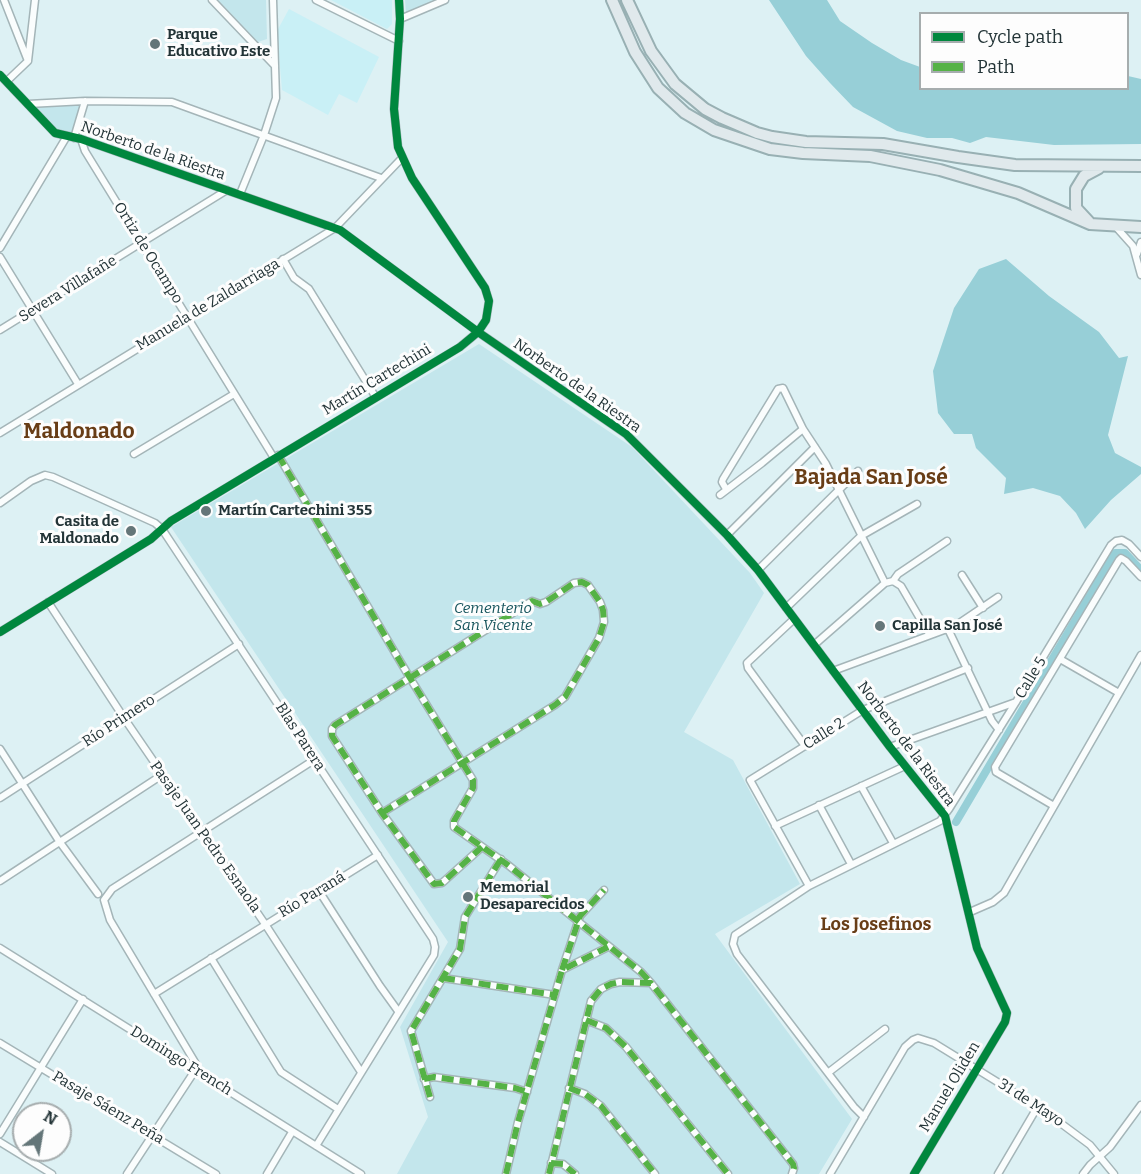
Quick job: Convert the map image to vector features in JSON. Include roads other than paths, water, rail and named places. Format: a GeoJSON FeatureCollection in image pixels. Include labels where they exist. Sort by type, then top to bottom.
{"type":"FeatureCollection","features":[{"type":"Feature","properties":{"kind":"main road"},"geometry":{"type":"LineString","coordinates":[[612,0],[635,52],[658,88],[685,113],[714,130],[770,149],[870,156],[950,172],[1018,193],[1082,222],[1116,227],[1141,227]]}},
{"type":"Feature","properties":{"kind":"main road"},"geometry":{"type":"LineString","coordinates":[[627,0],[651,51],[675,84],[705,109],[757,133],[806,142],[883,144],[998,163],[1141,166]]}},
{"type":"Feature","properties":{"kind":"main road"},"geometry":{"type":"LineString","coordinates":[[1097,225],[1079,214],[1075,200],[1076,189],[1080,180],[1088,173],[1107,166]]}},
{"type":"Feature","properties":{"kind":"street"},"geometry":{"type":"LineString","coordinates":[[4,0],[28,62]]}},
{"type":"Feature","properties":{"kind":"street"},"geometry":{"type":"LineString","coordinates":[[28,62],[35,0]]}},
{"type":"Feature","properties":{"kind":"street"},"geometry":{"type":"LineString","coordinates":[[212,0],[276,66]]}},
{"type":"Feature","properties":{"kind":"street"},"geometry":{"type":"LineString","coordinates":[[240,194],[276,98],[273,0]]}},
{"type":"Feature","properties":{"kind":"street"},"geometry":{"type":"LineString","coordinates":[[316,0],[399,41]]}},
{"type":"Feature","properties":{"kind":"street"},"geometry":{"type":"LineString","coordinates":[[399,0],[394,122],[402,158],[417,187],[485,288],[489,301],[489,312],[478,332]]}},
{"type":"Feature","properties":{"kind":"street"},"geometry":{"type":"LineString","coordinates":[[400,19],[445,0]]}},
{"type":"Feature","properties":{"kind":"street"},"geometry":{"type":"LineString","coordinates":[[2,77],[28,62]]}},
{"type":"Feature","properties":{"kind":"street","name":"Norberto de la Riestra"},"geometry":{"type":"LineString","coordinates":[[2,77],[52,130],[335,228],[478,332],[626,434],[727,535],[758,570],[890,747],[945,816],[981,958],[1007,1012]]}},
{"type":"Feature","properties":{"kind":"street"},"geometry":{"type":"LineString","coordinates":[[0,248],[74,138],[85,101]]}},
{"type":"Feature","properties":{"kind":"street"},"geometry":{"type":"LineString","coordinates":[[28,104],[85,101],[172,102],[381,178]]}},
{"type":"Feature","properties":{"kind":"street","name":"Ortiz de Ocampo"},"geometry":{"type":"LineString","coordinates":[[74,138],[85,151],[234,394],[276,456],[462,762],[474,784],[453,824],[457,830],[482,847]]}},
{"type":"Feature","properties":{"kind":"street","name":"Manuela de Zaldarriaga"},"geometry":{"type":"LineString","coordinates":[[0,433],[335,228],[402,158]]}},
{"type":"Feature","properties":{"kind":"street","name":"Severa Villafañe"},"geometry":{"type":"LineString","coordinates":[[0,330],[227,190]]}},
{"type":"Feature","properties":{"kind":"street"},"geometry":{"type":"LineString","coordinates":[[1116,227],[1130,240],[1141,275]]}},
{"type":"Feature","properties":{"kind":"street"},"geometry":{"type":"LineString","coordinates":[[1136,258],[1141,242]]}},
{"type":"Feature","properties":{"kind":"street"},"geometry":{"type":"LineString","coordinates":[[0,257],[78,384]]}},
{"type":"Feature","properties":{"kind":"street"},"geometry":{"type":"LineString","coordinates":[[283,259],[294,278],[309,289],[375,396]]}},
{"type":"Feature","properties":{"kind":"street","name":"Martín Cartechini"},"geometry":{"type":"LineString","coordinates":[[0,632],[151,539],[171,521],[375,396],[460,347],[478,332]]}},
{"type":"Feature","properties":{"kind":"street"},"geometry":{"type":"LineString","coordinates":[[726,489],[722,482],[723,479],[780,388],[786,392],[802,429],[826,464],[885,583]]}},
{"type":"Feature","properties":{"kind":"street"},"geometry":{"type":"LineString","coordinates":[[134,454],[234,394]]}},
{"type":"Feature","properties":{"kind":"street"},"geometry":{"type":"LineString","coordinates":[[720,495],[802,429]]}},
{"type":"Feature","properties":{"kind":"street"},"geometry":{"type":"LineString","coordinates":[[727,535],[815,447]]}},
{"type":"Feature","properties":{"kind":"street"},"geometry":{"type":"LineString","coordinates":[[758,570],[858,471]]}},
{"type":"Feature","properties":{"kind":"street"},"geometry":{"type":"LineString","coordinates":[[0,503],[31,481],[45,475],[145,519],[162,529]]}},
{"type":"Feature","properties":{"kind":"street"},"geometry":{"type":"LineString","coordinates":[[786,608],[861,536],[917,504]]}},
{"type":"Feature","properties":{"kind":"street","name":"Blas Parera"},"geometry":{"type":"LineString","coordinates":[[162,529],[433,939],[434,955],[398,1011]]}},
{"type":"Feature","properties":{"kind":"street","name":"Calle 5"},"geometry":{"type":"LineString","coordinates":[[945,816],[1111,545],[1122,540],[1141,557]]}},
{"type":"Feature","properties":{"kind":"street"},"geometry":{"type":"LineString","coordinates":[[814,645],[885,583],[893,581],[898,574],[947,541]]}},
{"type":"Feature","properties":{"kind":"street"},"geometry":{"type":"LineString","coordinates":[[1054,806],[995,770],[1119,560],[1121,558],[1126,561],[1141,577]]}},
{"type":"Feature","properties":{"kind":"street"},"geometry":{"type":"LineString","coordinates":[[962,575],[983,608]]}},
{"type":"Feature","properties":{"kind":"street"},"geometry":{"type":"LineString","coordinates":[[893,581],[901,586],[929,634]]}},
{"type":"Feature","properties":{"kind":"street"},"geometry":{"type":"LineString","coordinates":[[382,813],[565,697],[602,631],[604,617],[600,602],[588,585],[574,583],[546,602],[540,604],[532,601],[335,725],[331,732],[382,813],[434,884],[442,884],[482,847],[501,859],[641,972],[793,1164],[792,1174]]}},
{"type":"Feature","properties":{"kind":"street"},"geometry":{"type":"LineString","coordinates":[[833,671],[929,634],[948,629],[998,597]]}},
{"type":"Feature","properties":{"kind":"street","name":"Pasaje Juan Pedro Esnaola"},"geometry":{"type":"LineString","coordinates":[[48,602],[162,775],[265,924],[361,1072]]}},
{"type":"Feature","properties":{"kind":"street"},"geometry":{"type":"LineString","coordinates":[[794,619],[747,663],[748,668],[805,746]]}},
{"type":"Feature","properties":{"kind":"street"},"geometry":{"type":"LineString","coordinates":[[948,629],[994,725],[999,730]]}},
{"type":"Feature","properties":{"kind":"street","name":"Río Primero"},"geometry":{"type":"LineString","coordinates":[[0,798],[239,644]]}},
{"type":"Feature","properties":{"kind":"street"},"geometry":{"type":"LineString","coordinates":[[970,912],[993,902],[1004,892],[1141,655]]}},
{"type":"Feature","properties":{"kind":"street"},"geometry":{"type":"LineString","coordinates":[[1060,659],[1119,693]]}},
{"type":"Feature","properties":{"kind":"street","name":"Calle 2"},"geometry":{"type":"LineString","coordinates":[[775,826],[750,780],[863,710],[968,668]]}},
{"type":"Feature","properties":{"kind":"street"},"geometry":{"type":"LineString","coordinates":[[890,747],[1016,702]]}},
{"type":"Feature","properties":{"kind":"street"},"geometry":{"type":"LineString","coordinates":[[0,749],[59,841],[98,894]]}},
{"type":"Feature","properties":{"kind":"street"},"geometry":{"type":"LineString","coordinates":[[127,1174],[196,1069],[196,1064],[110,920],[104,900],[112,889],[314,760]]}},
{"type":"Feature","properties":{"kind":"street"},"geometry":{"type":"LineString","coordinates":[[809,886],[775,826],[905,766]]}},
{"type":"Feature","properties":{"kind":"street"},"geometry":{"type":"LineString","coordinates":[[0,881],[162,775]]}},
{"type":"Feature","properties":{"kind":"street"},"geometry":{"type":"LineString","coordinates":[[861,786],[893,843]]}},
{"type":"Feature","properties":{"kind":"street"},"geometry":{"type":"LineString","coordinates":[[819,805],[851,864]]}},
{"type":"Feature","properties":{"kind":"street"},"geometry":{"type":"LineString","coordinates":[[830,1174],[864,1117],[737,954],[733,944],[735,935],[809,886],[945,816]]}},
{"type":"Feature","properties":{"kind":"street","name":"Río Paraná"},"geometry":{"type":"LineString","coordinates":[[154,994],[378,855]]}},
{"type":"Feature","properties":{"kind":"street"},"geometry":{"type":"LineString","coordinates":[[430,1097],[411,1031],[462,945],[465,917],[501,859]]}},
{"type":"Feature","properties":{"kind":"street"},"geometry":{"type":"LineString","coordinates":[[506,1174],[526,1092],[578,922],[583,912],[604,890]]}},
{"type":"Feature","properties":{"kind":"street"},"geometry":{"type":"LineString","coordinates":[[316,1146],[398,1011],[319,891]]}},
{"type":"Feature","properties":{"kind":"street"},"geometry":{"type":"LineString","coordinates":[[562,970],[608,947]]}},
{"type":"Feature","properties":{"kind":"street","name":"Domingo French"},"geometry":{"type":"LineString","coordinates":[[0,948],[361,1174]]}},
{"type":"Feature","properties":{"kind":"street"},"geometry":{"type":"LineString","coordinates":[[211,958],[281,1072],[338,1109]]}},
{"type":"Feature","properties":{"kind":"street"},"geometry":{"type":"LineString","coordinates":[[443,978],[555,995]]}},
{"type":"Feature","properties":{"kind":"street"},"geometry":{"type":"LineString","coordinates":[[549,1174],[593,997],[607,986],[620,982],[651,983]]}},
{"type":"Feature","properties":{"kind":"street"},"geometry":{"type":"LineString","coordinates":[[0,1134],[83,999]]}},
{"type":"Feature","properties":{"kind":"street","name":"Manuel Oliden"},"geometry":{"type":"LineString","coordinates":[[914,1174],[1005,1022],[1007,1012]]}},
{"type":"Feature","properties":{"kind":"street"},"geometry":{"type":"LineString","coordinates":[[586,1020],[606,1028],[626,1047],[728,1174]]}},
{"type":"Feature","properties":{"kind":"street"},"geometry":{"type":"LineString","coordinates":[[829,1072],[885,1029]]}},
{"type":"Feature","properties":{"kind":"street","name":"31 de Mayo"},"geometry":{"type":"LineString","coordinates":[[864,1117],[905,1047],[913,1040],[926,1040],[1038,1106],[1090,1145],[1114,1174]]}},
{"type":"Feature","properties":{"kind":"street","name":"Pasaje Sáenz Peña"},"geometry":{"type":"LineString","coordinates":[[0,1043],[216,1174]]}},
{"type":"Feature","properties":{"kind":"street"},"geometry":{"type":"LineString","coordinates":[[424,1079],[434,1077],[515,1088],[526,1092]]}},
{"type":"Feature","properties":{"kind":"street"},"geometry":{"type":"LineString","coordinates":[[569,1088],[585,1094],[601,1106],[655,1174]]}},
{"type":"Feature","properties":{"kind":"street"},"geometry":{"type":"LineString","coordinates":[[998,1174],[1038,1106]]}},
{"type":"Feature","properties":{"kind":"street"},"geometry":{"type":"LineString","coordinates":[[1083,1174],[1110,1147],[1141,1106]]}},
{"type":"Feature","properties":{"kind":"street"},"geometry":{"type":"LineString","coordinates":[[267,1174],[292,1132]]}},
{"type":"Feature","properties":{"kind":"street"},"geometry":{"type":"LineString","coordinates":[[0,1142],[52,1174]]}},
{"type":"Feature","properties":{"kind":"street"},"geometry":{"type":"LineString","coordinates":[[551,1163],[563,1164],[575,1174]]}},
{"type":"Feature","properties":{"kind":"waterway"},"geometry":{"type":"LineString","coordinates":[[956,822],[1115,553],[1125,553],[1141,570]]}},
{"type":"Feature","properties":{"kind":"place","name":"Parque Educativo Este"},"geometry":{"type":"Point","coordinates":[155,44]}},
{"type":"Feature","properties":{"kind":"place","name":"Martín Cartechini 355"},"geometry":{"type":"Point","coordinates":[206,511]}},
{"type":"Feature","properties":{"kind":"place","name":"Casita de Maldonado"},"geometry":{"type":"Point","coordinates":[131,531]}},
{"type":"Feature","properties":{"kind":"place","name":"Capilla San José"},"geometry":{"type":"Point","coordinates":[880,626]}},
{"type":"Feature","properties":{"kind":"place","name":"Memorial Desaparecidos"},"geometry":{"type":"Point","coordinates":[468,897]}},
{"type":"Feature","properties":{"kind":"district","name":"Maldonado"},"geometry":{"type":"Point","coordinates":[79,432]}},
{"type":"Feature","properties":{"kind":"district","name":"Bajada San José"},"geometry":{"type":"Point","coordinates":[871,478]}},
{"type":"Feature","properties":{"kind":"district","name":"Los Josefinos"},"geometry":{"type":"Point","coordinates":[876,925]}},
{"type":"Feature","properties":{"kind":"park label","name":"Cementerio San Vicente"},"geometry":{"type":"Point","coordinates":[493,618]}}]}
